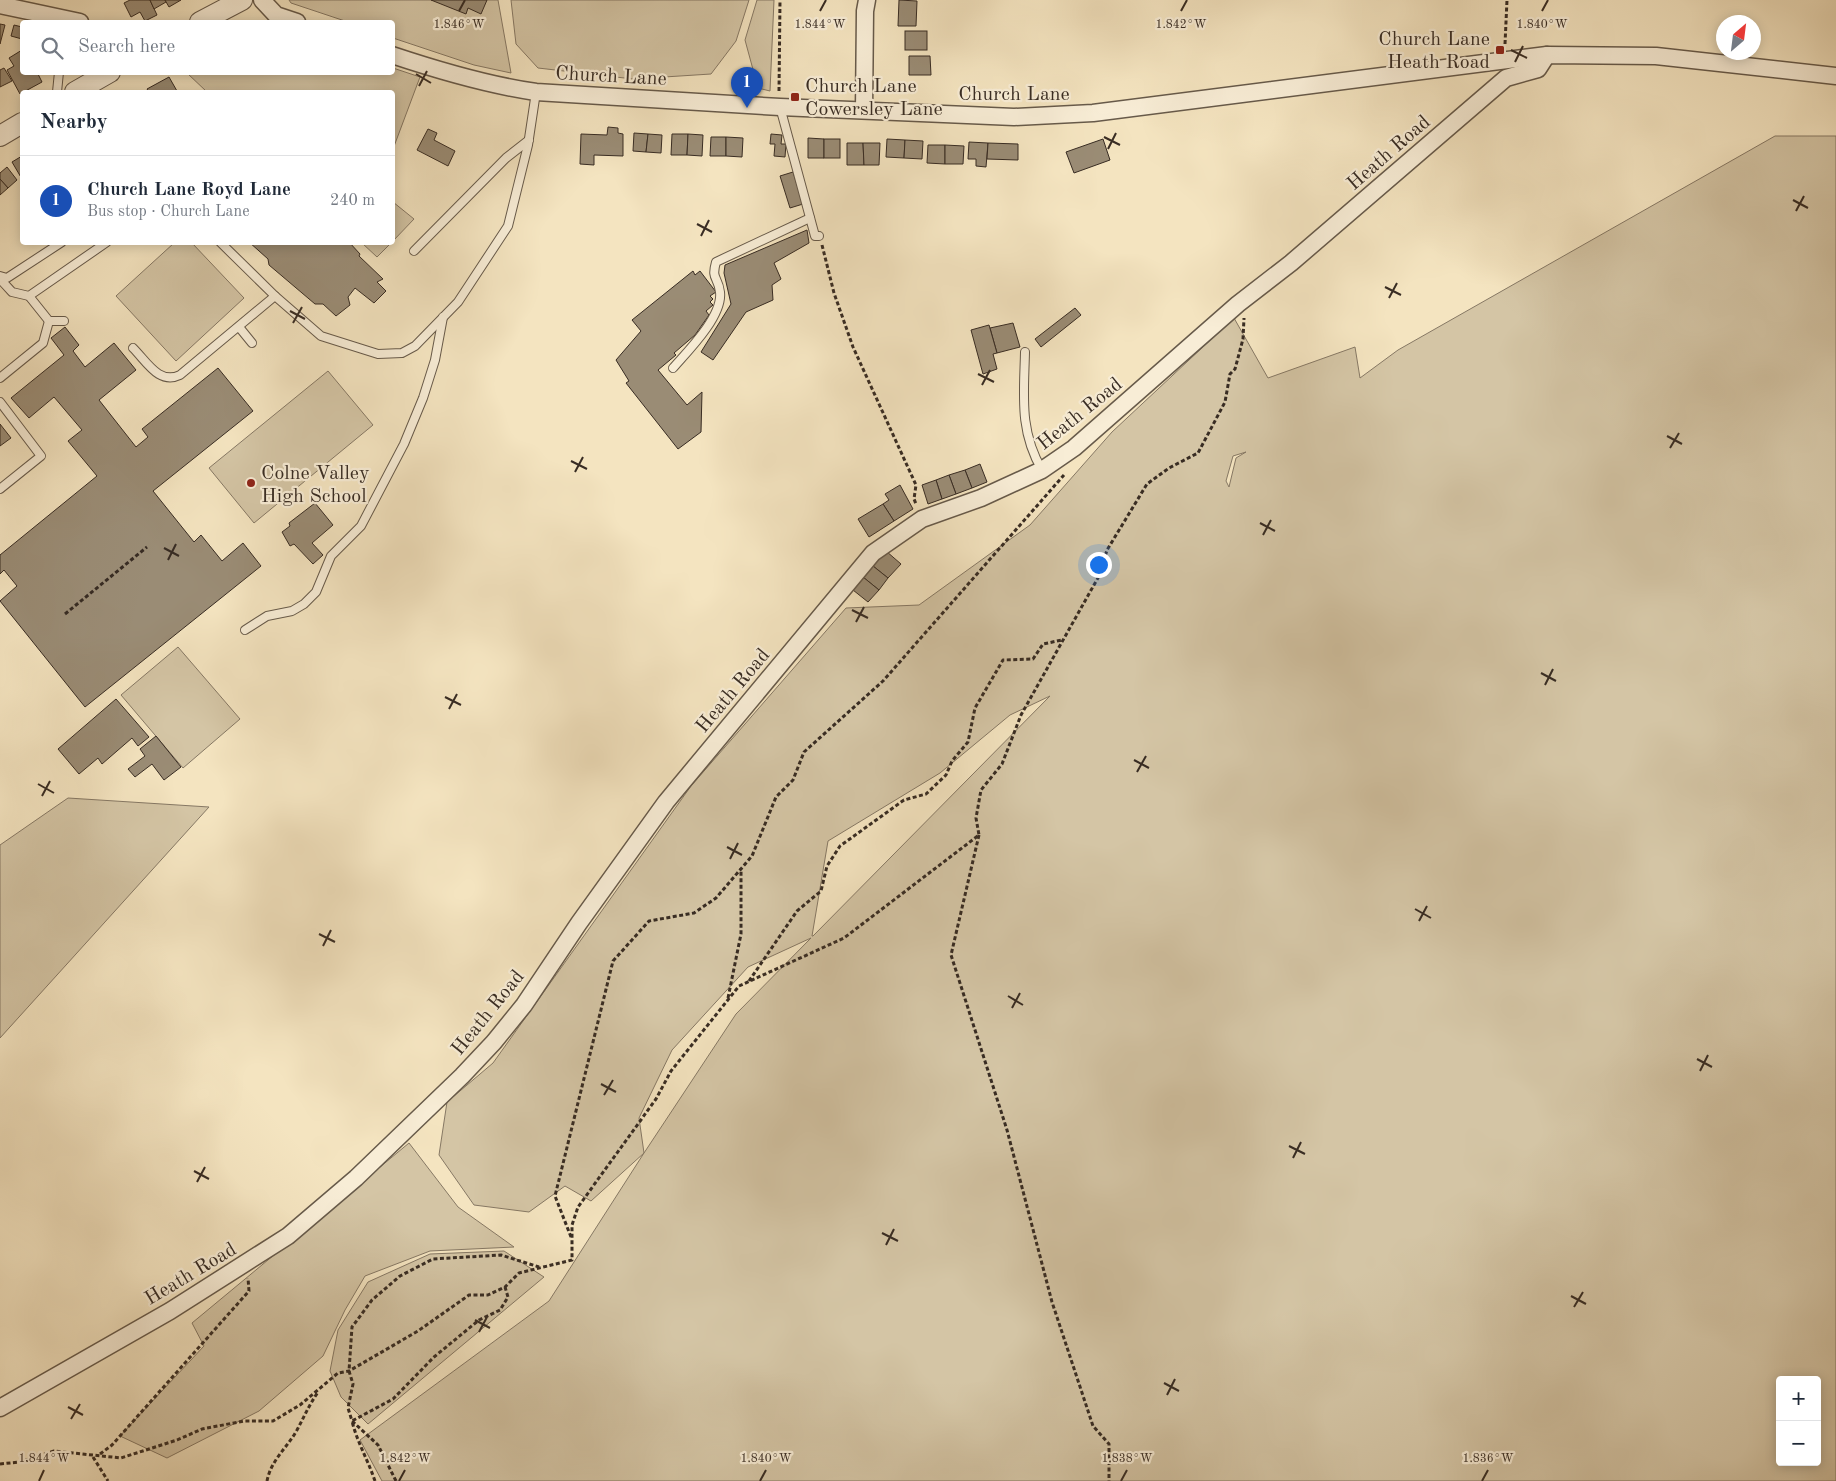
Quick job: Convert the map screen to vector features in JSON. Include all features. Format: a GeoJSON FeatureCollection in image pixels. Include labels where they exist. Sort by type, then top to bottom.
{"type":"FeatureCollection","features":[{"type":"Feature","properties":{"kind":"street"},"geometry":{"type":"LineString","coordinates":[[204,20],[242,0]]}},
{"type":"Feature","properties":{"kind":"street"},"geometry":{"type":"LineString","coordinates":[[262,0],[276,15],[291,20]]}},
{"type":"Feature","properties":{"kind":"street"},"geometry":{"type":"LineString","coordinates":[[864,110],[865,11],[867,0]]}},
{"type":"Feature","properties":{"kind":"street"},"geometry":{"type":"LineString","coordinates":[[0,5],[71,20]]}},
{"type":"Feature","properties":{"kind":"street","name":"Church Lane"},"geometry":{"type":"LineString","coordinates":[[395,56],[441,71],[502,87],[536,92],[780,107],[1014,117],[1093,113],[1547,55],[1656,56],[1836,76]]}},
{"type":"Feature","properties":{"kind":"street","name":"Heath Road"},"geometry":{"type":"LineString","coordinates":[[0,1408],[170,1311],[246,1264],[288,1236],[356,1178],[494,1042],[524,1004],[579,923],[666,802],[873,553],[922,519],[980,498],[1042,470],[1074,448],[1238,304],[1291,263],[1506,78],[1538,69],[1547,55]]}},
{"type":"Feature","properties":{"kind":"street"},"geometry":{"type":"LineString","coordinates":[[78,90],[105,75]]}},
{"type":"Feature","properties":{"kind":"street"},"geometry":{"type":"LineString","coordinates":[[0,136],[20,124]]}},
{"type":"Feature","properties":{"kind":"lane"},"geometry":{"type":"LineString","coordinates":[[57,90],[59,75]]}},
{"type":"Feature","properties":{"kind":"lane"},"geometry":{"type":"LineString","coordinates":[[223,245],[275,296],[321,336],[378,354],[402,353],[415,346],[458,302],[508,226],[529,140],[536,92]]}},
{"type":"Feature","properties":{"kind":"lane"},"geometry":{"type":"LineString","coordinates":[[780,107],[815,236],[819,236]]}},
{"type":"Feature","properties":{"kind":"lane"},"geometry":{"type":"LineString","coordinates":[[414,251],[506,158],[529,140]]}},
{"type":"Feature","properties":{"kind":"lane"},"geometry":{"type":"LineString","coordinates":[[673,368],[698,340],[715,313],[720,292],[713,273],[716,262],[810,218]]}},
{"type":"Feature","properties":{"kind":"lane"},"geometry":{"type":"LineString","coordinates":[[0,278],[7,278],[57,245]]}},
{"type":"Feature","properties":{"kind":"lane"},"geometry":{"type":"LineString","coordinates":[[29,296],[103,245]]}},
{"type":"Feature","properties":{"kind":"lane"},"geometry":{"type":"LineString","coordinates":[[0,278],[12,292],[29,296],[48,321]]}},
{"type":"Feature","properties":{"kind":"lane"},"geometry":{"type":"LineString","coordinates":[[134,348],[161,377],[172,378],[180,375],[275,296]]}},
{"type":"Feature","properties":{"kind":"lane"},"geometry":{"type":"LineString","coordinates":[[245,630],[267,616],[292,610],[304,604],[316,592],[331,556],[361,526],[404,444],[423,398],[444,317]]}},
{"type":"Feature","properties":{"kind":"lane"},"geometry":{"type":"LineString","coordinates":[[48,321],[64,321]]}},
{"type":"Feature","properties":{"kind":"lane"},"geometry":{"type":"LineString","coordinates":[[0,378],[43,343],[48,321]]}},
{"type":"Feature","properties":{"kind":"lane"},"geometry":{"type":"LineString","coordinates":[[238,327],[252,343]]}},
{"type":"Feature","properties":{"kind":"lane"},"geometry":{"type":"LineString","coordinates":[[1025,352],[1023,404],[1030,451],[1042,470]]}},
{"type":"Feature","properties":{"kind":"lane"},"geometry":{"type":"LineString","coordinates":[[0,402],[41,456],[0,489]]}},
{"type":"Feature","properties":{"kind":"path"},"geometry":{"type":"LineString","coordinates":[[780,0],[780,107]]}},
{"type":"Feature","properties":{"kind":"path"},"geometry":{"type":"LineString","coordinates":[[1506,0],[1506,60]]}},
{"type":"Feature","properties":{"kind":"path"},"geometry":{"type":"LineString","coordinates":[[819,236],[834,293],[853,346],[916,485],[914,499],[922,519]]}},
{"type":"Feature","properties":{"kind":"path"},"geometry":{"type":"LineString","coordinates":[[1109,1481],[1109,1444],[1093,1426],[1052,1302],[1007,1130],[951,955],[979,835],[976,818],[981,790],[1002,764],[1021,715],[1099,576],[1107,550],[1147,484],[1169,468],[1198,453],[1203,444],[1225,402],[1230,374],[1235,368],[1243,339],[1246,321],[1238,304]]}},
{"type":"Feature","properties":{"kind":"path"},"geometry":{"type":"LineString","coordinates":[[572,1240],[555,1196],[613,961],[649,921],[694,913],[716,898],[752,856],[776,796],[793,780],[804,752],[883,681],[944,614],[999,547],[1067,472],[1074,448]]}},
{"type":"Feature","properties":{"kind":"path"},"geometry":{"type":"LineString","coordinates":[[64,614],[147,547]]}},
{"type":"Feature","properties":{"kind":"path"},"geometry":{"type":"LineString","coordinates":[[749,981],[797,912],[821,891],[826,866],[840,846],[904,800],[926,794],[946,775],[952,760],[968,742],[976,708],[1003,660],[1033,659],[1043,644],[1062,640]]}},
{"type":"Feature","properties":{"kind":"path"},"geometry":{"type":"LineString","coordinates":[[100,1455],[121,1458],[177,1440],[202,1428],[244,1421],[273,1420],[300,1406],[338,1373],[349,1371],[418,1331],[469,1295],[488,1295],[505,1287],[520,1273],[572,1260],[572,1225],[578,1207],[639,1123],[677,1063],[739,986],[844,938],[979,835]]}},
{"type":"Feature","properties":{"kind":"path"},"geometry":{"type":"LineString","coordinates":[[727,1000],[741,934],[741,868]]}},
{"type":"Feature","properties":{"kind":"path"},"geometry":{"type":"LineString","coordinates":[[375,1481],[370,1464],[357,1440],[348,1408],[353,1384],[349,1371],[352,1327],[372,1300],[400,1276],[433,1259],[501,1255],[540,1268]]}},
{"type":"Feature","properties":{"kind":"path"},"geometry":{"type":"LineString","coordinates":[[0,1464],[20,1462],[54,1452],[94,1457],[100,1455],[112,1445],[249,1291],[246,1264]]}},
{"type":"Feature","properties":{"kind":"path"},"geometry":{"type":"LineString","coordinates":[[352,1421],[392,1399],[434,1357],[479,1320],[500,1310],[508,1297],[505,1287]]}},
{"type":"Feature","properties":{"kind":"path"},"geometry":{"type":"LineString","coordinates":[[267,1481],[270,1468],[296,1431],[309,1405],[321,1388]]}},
{"type":"Feature","properties":{"kind":"path"},"geometry":{"type":"LineString","coordinates":[[352,1421],[378,1445],[396,1481]]}},
{"type":"Feature","properties":{"kind":"path"},"geometry":{"type":"LineString","coordinates":[[94,1457],[108,1481]]}},
{"type":"Feature","properties":{"kind":"shaded area"},"geometry":{"type":"Polygon","coordinates":[[[289,0],[498,0],[511,73],[474,65],[395,39],[395,20],[342,20],[291,3],[289,0]]]}},
{"type":"Feature","properties":{"kind":"shaded area"},"geometry":{"type":"Polygon","coordinates":[[[511,0],[749,0],[736,41],[711,74],[633,79],[538,68],[516,44],[511,0]]]}},
{"type":"Feature","properties":{"kind":"shaded area"},"geometry":{"type":"Polygon","coordinates":[[[757,0],[774,0],[770,91],[758,88],[745,40],[757,0]]]}},
{"type":"Feature","properties":{"kind":"shaded area"},"geometry":{"type":"Polygon","coordinates":[[[395,69],[420,77],[395,144],[395,90],[205,90],[189,75],[395,75],[395,69]]]}},
{"type":"Feature","properties":{"kind":"shaded area"},"geometry":{"type":"Polygon","coordinates":[[[1775,136],[1836,136],[1836,1481],[382,1481],[360,1440],[549,1301],[644,1153],[591,1201],[565,1186],[529,1212],[474,1205],[439,1155],[447,1102],[493,1063],[691,786],[846,608],[919,605],[1030,525],[1112,432],[1234,318],[1268,378],[1355,347],[1360,378],[1398,350],[1775,136]],[[1246,452],[1233,456],[1226,481],[1229,487],[1236,458],[1246,452]],[[1050,696],[1010,715],[940,773],[828,841],[812,936],[813,936],[1050,696]],[[811,938],[748,967],[672,1050],[639,1118],[644,1153],[736,1014],[811,938]]]}},
{"type":"Feature","properties":{"kind":"shaded area"},"geometry":{"type":"Polygon","coordinates":[[[395,204],[414,219],[395,239],[395,204]]]}},
{"type":"Feature","properties":{"kind":"shaded area"},"geometry":{"type":"Polygon","coordinates":[[[172,245],[194,245],[244,298],[176,361],[116,296],[172,245]]]}},
{"type":"Feature","properties":{"kind":"shaded area"},"geometry":{"type":"Polygon","coordinates":[[[364,245],[389,245],[377,257],[364,245]]]}},
{"type":"Feature","properties":{"kind":"shaded area"},"geometry":{"type":"Polygon","coordinates":[[[328,371],[373,425],[254,523],[209,468],[328,371]]]}},
{"type":"Feature","properties":{"kind":"shaded area"},"geometry":{"type":"Polygon","coordinates":[[[178,647],[240,719],[183,768],[121,695],[178,647]]]}},
{"type":"Feature","properties":{"kind":"shaded area"},"geometry":{"type":"Polygon","coordinates":[[[68,798],[209,807],[0,1038],[0,845],[68,798]]]}},
{"type":"Feature","properties":{"kind":"shaded area"},"geometry":{"type":"Polygon","coordinates":[[[409,1143],[458,1207],[514,1247],[430,1251],[365,1276],[345,1310],[323,1356],[259,1411],[167,1458],[120,1436],[204,1346],[192,1323],[409,1143]]]}},
{"type":"Feature","properties":{"kind":"shaded area"},"geometry":{"type":"Polygon","coordinates":[[[504,1251],[544,1277],[368,1424],[341,1397],[330,1371],[338,1330],[368,1282],[430,1254],[504,1251]]]}},
{"type":"Feature","properties":{"kind":"building"},"geometry":{"type":"Polygon","coordinates":[[[130,0],[150,0],[157,15],[144,20],[140,12],[131,17],[124,3],[130,0]]]}},
{"type":"Feature","properties":{"kind":"building"},"geometry":{"type":"Polygon","coordinates":[[[150,0],[165,0],[166,2],[154,9],[150,0]]]}},
{"type":"Feature","properties":{"kind":"building"},"geometry":{"type":"Polygon","coordinates":[[[165,0],[181,0],[169,7],[165,0]]]}},
{"type":"Feature","properties":{"kind":"building"},"geometry":{"type":"Polygon","coordinates":[[[431,0],[487,0],[481,14],[468,8],[466,14],[431,0]]]}},
{"type":"Feature","properties":{"kind":"building"},"geometry":{"type":"Polygon","coordinates":[[[899,0],[917,1],[916,26],[898,26],[899,0]]]}},
{"type":"Feature","properties":{"kind":"building"},"geometry":{"type":"Polygon","coordinates":[[[0,24],[5,25],[0,44],[0,24]]]}},
{"type":"Feature","properties":{"kind":"building"},"geometry":{"type":"Polygon","coordinates":[[[14,25],[20,26],[20,38],[11,36],[14,25]]]}},
{"type":"Feature","properties":{"kind":"building"},"geometry":{"type":"Polygon","coordinates":[[[905,31],[927,31],[927,50],[905,50],[905,31]]]}},
{"type":"Feature","properties":{"kind":"building"},"geometry":{"type":"Polygon","coordinates":[[[20,51],[20,75],[38,75],[42,82],[27,90],[20,90],[20,94],[7,70],[14,66],[9,58],[20,51]]]}},
{"type":"Feature","properties":{"kind":"building"},"geometry":{"type":"Polygon","coordinates":[[[909,56],[930,56],[931,75],[909,75],[909,56]]]}},
{"type":"Feature","properties":{"kind":"building"},"geometry":{"type":"Polygon","coordinates":[[[4,68],[12,81],[0,87],[0,70],[4,68]]]}},
{"type":"Feature","properties":{"kind":"building"},"geometry":{"type":"Polygon","coordinates":[[[169,77],[176,90],[148,90],[169,77]]]}},
{"type":"Feature","properties":{"kind":"building"},"geometry":{"type":"Polygon","coordinates":[[[608,127],[618,128],[618,133],[623,134],[623,156],[594,155],[594,165],[580,164],[581,134],[607,135],[608,127]]]}},
{"type":"Feature","properties":{"kind":"building"},"geometry":{"type":"Polygon","coordinates":[[[428,129],[437,133],[434,140],[455,151],[448,166],[417,150],[428,129]]]}},
{"type":"Feature","properties":{"kind":"building"},"geometry":{"type":"Polygon","coordinates":[[[634,133],[648,134],[646,152],[633,151],[634,133]]]}},
{"type":"Feature","properties":{"kind":"building"},"geometry":{"type":"Polygon","coordinates":[[[648,134],[662,135],[661,153],[646,152],[648,134]]]}},
{"type":"Feature","properties":{"kind":"building"},"geometry":{"type":"Polygon","coordinates":[[[672,134],[688,134],[687,155],[671,155],[672,134]]]}},
{"type":"Feature","properties":{"kind":"building"},"geometry":{"type":"Polygon","coordinates":[[[688,134],[703,135],[702,156],[687,155],[688,134]]]}},
{"type":"Feature","properties":{"kind":"building"},"geometry":{"type":"Polygon","coordinates":[[[771,134],[782,135],[781,144],[786,144],[785,157],[774,156],[775,144],[770,144],[771,134]]]}},
{"type":"Feature","properties":{"kind":"building"},"geometry":{"type":"Polygon","coordinates":[[[711,137],[726,137],[726,156],[710,156],[711,137]]]}},
{"type":"Feature","properties":{"kind":"building"},"geometry":{"type":"Polygon","coordinates":[[[726,137],[743,138],[742,157],[726,156],[726,137]]]}},
{"type":"Feature","properties":{"kind":"building"},"geometry":{"type":"Polygon","coordinates":[[[808,138],[824,139],[824,158],[808,158],[808,138]]]}},
{"type":"Feature","properties":{"kind":"building"},"geometry":{"type":"Polygon","coordinates":[[[824,139],[840,139],[840,158],[824,158],[824,139]]]}},
{"type":"Feature","properties":{"kind":"building"},"geometry":{"type":"Polygon","coordinates":[[[887,139],[905,140],[904,158],[886,157],[887,139]]]}},
{"type":"Feature","properties":{"kind":"building"},"geometry":{"type":"Polygon","coordinates":[[[1103,139],[1110,160],[1074,173],[1066,152],[1103,139]]]}},
{"type":"Feature","properties":{"kind":"building"},"geometry":{"type":"Polygon","coordinates":[[[905,140],[923,141],[922,159],[904,158],[905,140]]]}},
{"type":"Feature","properties":{"kind":"building"},"geometry":{"type":"Polygon","coordinates":[[[969,142],[988,143],[986,167],[976,166],[976,159],[968,159],[969,142]]]}},
{"type":"Feature","properties":{"kind":"building"},"geometry":{"type":"Polygon","coordinates":[[[847,143],[863,143],[864,165],[847,165],[847,143]]]}},
{"type":"Feature","properties":{"kind":"building"},"geometry":{"type":"Polygon","coordinates":[[[863,143],[880,143],[879,165],[864,165],[863,143]]]}},
{"type":"Feature","properties":{"kind":"building"},"geometry":{"type":"Polygon","coordinates":[[[988,143],[1018,144],[1018,160],[987,159],[988,143]]]}},
{"type":"Feature","properties":{"kind":"building"},"geometry":{"type":"Polygon","coordinates":[[[928,145],[945,145],[945,164],[927,163],[928,145]]]}},
{"type":"Feature","properties":{"kind":"building"},"geometry":{"type":"Polygon","coordinates":[[[945,145],[964,146],[963,164],[945,164],[945,145]]]}},
{"type":"Feature","properties":{"kind":"building"},"geometry":{"type":"Polygon","coordinates":[[[20,157],[20,176],[12,162],[20,157]]]}},
{"type":"Feature","properties":{"kind":"building"},"geometry":{"type":"Polygon","coordinates":[[[7,167],[17,180],[8,188],[0,179],[0,173],[7,167]]]}},
{"type":"Feature","properties":{"kind":"building"},"geometry":{"type":"Polygon","coordinates":[[[793,172],[803,204],[790,208],[780,176],[793,172]]]}},
{"type":"Feature","properties":{"kind":"building"},"geometry":{"type":"Polygon","coordinates":[[[0,179],[8,188],[0,195],[0,179]]]}},
{"type":"Feature","properties":{"kind":"building"},"geometry":{"type":"Polygon","coordinates":[[[807,230],[809,243],[774,263],[781,279],[772,285],[773,300],[746,312],[713,360],[701,352],[731,304],[724,273],[725,265],[807,230]]]}},
{"type":"Feature","properties":{"kind":"building"},"geometry":{"type":"Polygon","coordinates":[[[252,245],[352,245],[360,254],[359,256],[383,279],[377,282],[386,291],[374,303],[355,288],[348,297],[350,305],[336,316],[323,304],[315,304],[269,265],[268,259],[252,245]]]}},
{"type":"Feature","properties":{"kind":"building"},"geometry":{"type":"Polygon","coordinates":[[[693,271],[695,275],[700,271],[716,292],[710,296],[713,299],[710,302],[713,305],[706,311],[709,315],[695,335],[658,370],[687,405],[702,392],[701,432],[678,449],[626,383],[629,381],[616,360],[641,331],[632,320],[693,271]]]}},
{"type":"Feature","properties":{"kind":"building"},"geometry":{"type":"Polygon","coordinates":[[[1075,308],[1081,315],[1041,347],[1035,339],[1075,308]]]}},
{"type":"Feature","properties":{"kind":"building"},"geometry":{"type":"Polygon","coordinates":[[[1013,323],[1020,347],[997,353],[990,328],[1013,323]]]}},
{"type":"Feature","properties":{"kind":"building"},"geometry":{"type":"Polygon","coordinates":[[[989,325],[997,353],[993,354],[997,369],[983,374],[971,330],[989,325]]]}},
{"type":"Feature","properties":{"kind":"building"},"geometry":{"type":"Polygon","coordinates":[[[65,327],[79,345],[73,351],[85,367],[114,343],[136,370],[99,400],[136,447],[148,437],[142,429],[218,368],[253,411],[153,491],[194,542],[201,535],[222,561],[243,543],[261,566],[85,707],[0,601],[17,586],[4,570],[0,574],[0,555],[97,476],[68,441],[82,430],[54,397],[29,418],[11,398],[64,355],[51,338],[65,327]]]}},
{"type":"Feature","properties":{"kind":"building"},"geometry":{"type":"Polygon","coordinates":[[[0,424],[11,438],[0,446],[0,424]]]}},
{"type":"Feature","properties":{"kind":"building"},"geometry":{"type":"Polygon","coordinates":[[[980,464],[987,482],[972,488],[965,470],[980,464]]]}},
{"type":"Feature","properties":{"kind":"building"},"geometry":{"type":"Polygon","coordinates":[[[965,470],[972,488],[956,494],[949,475],[965,470]]]}},
{"type":"Feature","properties":{"kind":"building"},"geometry":{"type":"Polygon","coordinates":[[[949,475],[956,494],[942,499],[936,480],[949,475]]]}},
{"type":"Feature","properties":{"kind":"building"},"geometry":{"type":"Polygon","coordinates":[[[936,480],[942,499],[928,504],[922,485],[936,480]]]}},
{"type":"Feature","properties":{"kind":"building"},"geometry":{"type":"Polygon","coordinates":[[[900,485],[913,509],[894,521],[883,504],[889,500],[885,494],[900,485]]]}},
{"type":"Feature","properties":{"kind":"building"},"geometry":{"type":"Polygon","coordinates":[[[315,503],[333,525],[312,543],[323,555],[313,564],[294,544],[290,546],[282,532],[290,526],[289,523],[315,503]]]}},
{"type":"Feature","properties":{"kind":"building"},"geometry":{"type":"Polygon","coordinates":[[[883,504],[894,521],[869,537],[858,519],[883,504]]]}},
{"type":"Feature","properties":{"kind":"building"},"geometry":{"type":"Polygon","coordinates":[[[886,551],[901,564],[888,578],[873,566],[886,551]]]}},
{"type":"Feature","properties":{"kind":"building"},"geometry":{"type":"Polygon","coordinates":[[[873,566],[888,578],[879,590],[863,577],[873,566]]]}},
{"type":"Feature","properties":{"kind":"building"},"geometry":{"type":"Polygon","coordinates":[[[863,577],[879,590],[868,602],[853,590],[863,577]]]}},
{"type":"Feature","properties":{"kind":"building"},"geometry":{"type":"Polygon","coordinates":[[[116,699],[149,737],[138,746],[132,738],[102,764],[98,758],[79,774],[58,749],[116,699]]]}},
{"type":"Feature","properties":{"kind":"building"},"geometry":{"type":"Polygon","coordinates":[[[156,736],[181,767],[164,780],[152,764],[135,777],[128,769],[145,756],[140,749],[156,736]]]}},
{"type":"Feature","properties":{"kind":"place","name":"Church Lane Heath Road"},"geometry":{"type":"Point","coordinates":[1500,50]}},
{"type":"Feature","properties":{"kind":"place","name":"Church Lane Cowersley Lane"},"geometry":{"type":"Point","coordinates":[795,97]}},
{"type":"Feature","properties":{"kind":"place","name":"Church Lane Royd Lane"},"geometry":{"type":"Point","coordinates":[747,108]}},
{"type":"Feature","properties":{"kind":"place","name":"Colne Valley High School"},"geometry":{"type":"Point","coordinates":[251,483]}}]}
